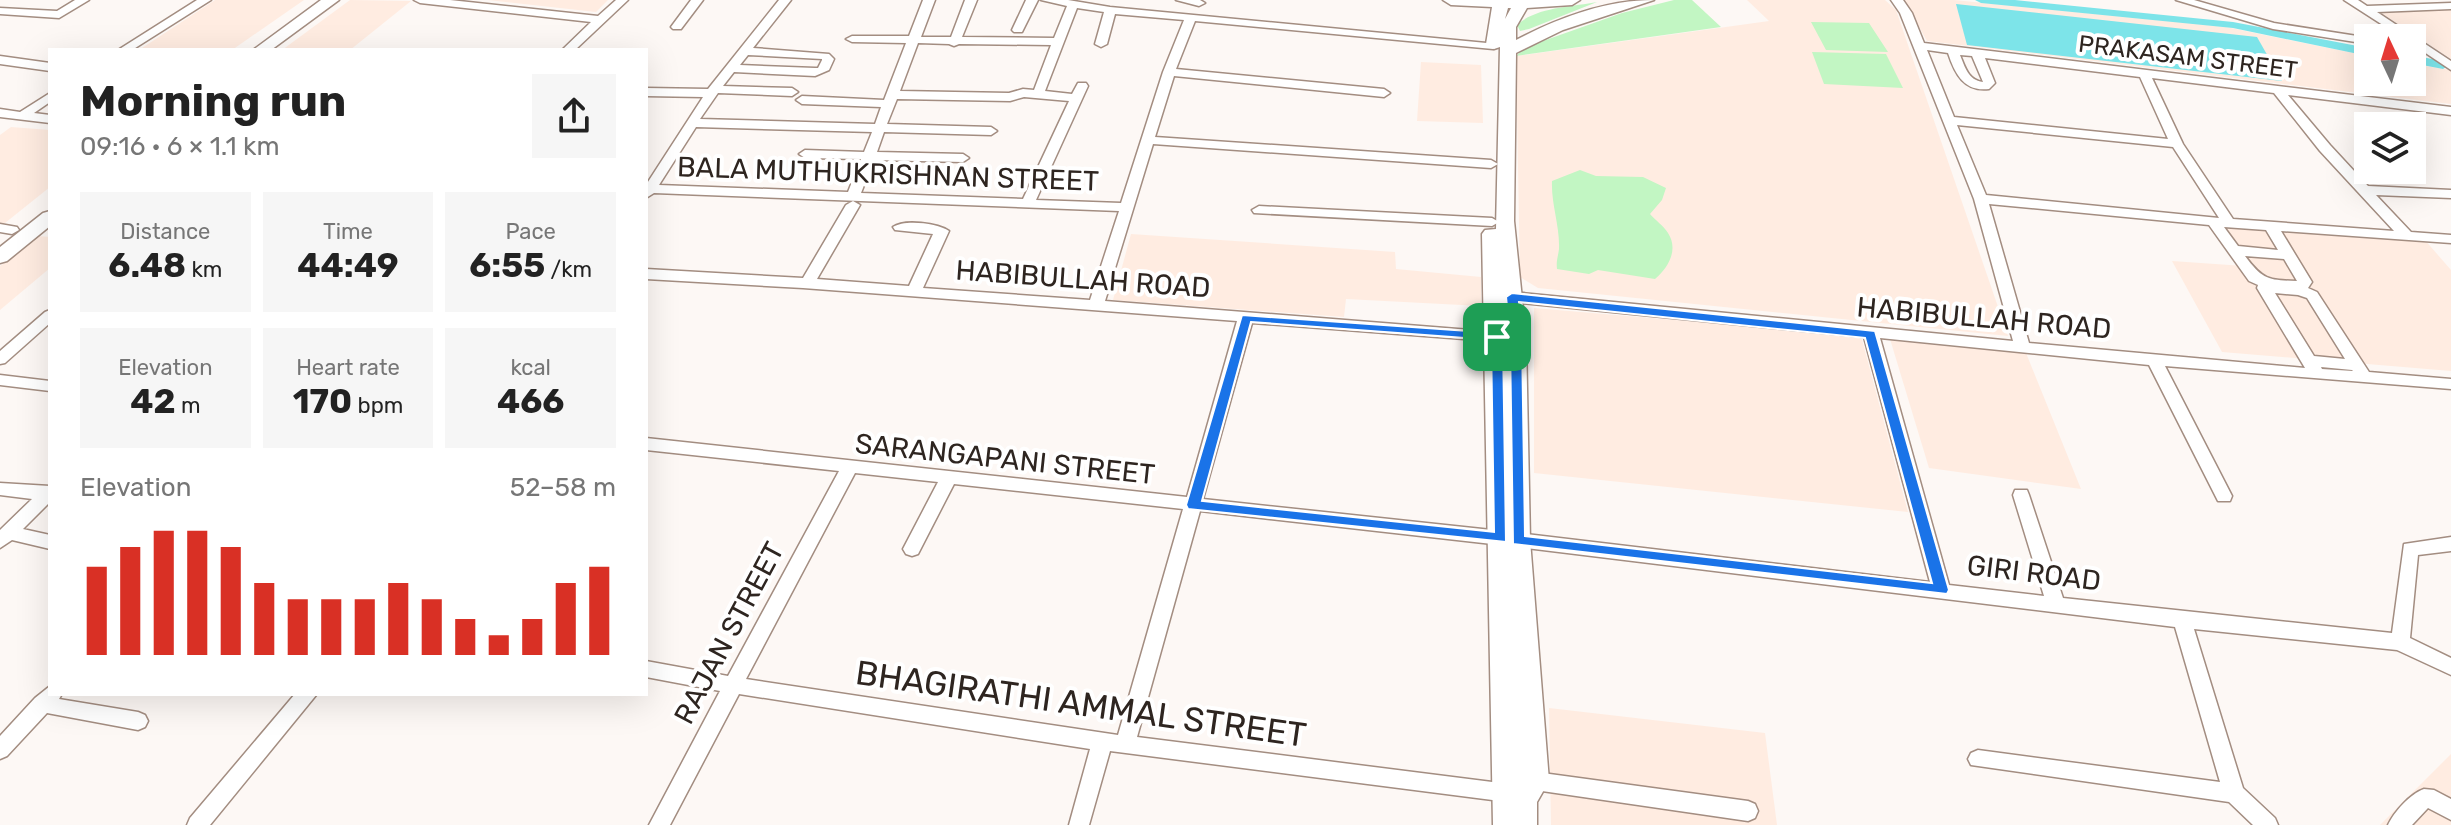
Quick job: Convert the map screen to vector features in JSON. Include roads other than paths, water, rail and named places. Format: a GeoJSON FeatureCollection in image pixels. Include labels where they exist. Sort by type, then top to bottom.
{"type":"FeatureCollection","features":[{"type":"Feature","properties":{"kind":"main road"},"geometry":{"type":"LineString","coordinates":[[251,48],[318,0]]}},
{"type":"Feature","properties":{"kind":"main road"},"geometry":{"type":"LineString","coordinates":[[264,48],[331,0]]}},
{"type":"Feature","properties":{"kind":"main road"},"geometry":{"type":"LineString","coordinates":[[275,48],[341,0]]}},
{"type":"Feature","properties":{"kind":"main road"},"geometry":{"type":"LineString","coordinates":[[1451,0],[1572,0]]}},
{"type":"Feature","properties":{"kind":"main road"},"geometry":{"type":"LineString","coordinates":[[1591,13],[1608,0]]}},
{"type":"Feature","properties":{"kind":"main road"},"geometry":{"type":"LineString","coordinates":[[1500,48],[1591,13],[1646,0]]}},
{"type":"Feature","properties":{"kind":"main road"},"geometry":{"type":"LineString","coordinates":[[1506,338],[1512,297],[1505,221],[1500,48],[1496,17],[1512,2]]}},
{"type":"Feature","properties":{"kind":"main road"},"geometry":{"type":"LineString","coordinates":[[1500,48],[1491,164],[1492,222],[1506,338],[1510,539],[1507,825]]}},
{"type":"Feature","properties":{"kind":"main road"},"geometry":{"type":"LineString","coordinates":[[4,233],[48,201]]}},
{"type":"Feature","properties":{"kind":"main road"},"geometry":{"type":"LineString","coordinates":[[0,257],[46,224]]}},
{"type":"Feature","properties":{"kind":"main road"},"geometry":{"type":"LineString","coordinates":[[1510,539],[1535,781],[1523,799],[1523,825]]}},
{"type":"Feature","properties":{"kind":"street"},"geometry":{"type":"LineString","coordinates":[[0,11],[50,15],[64,13],[83,0]]}},
{"type":"Feature","properties":{"kind":"street"},"geometry":{"type":"LineString","coordinates":[[127,48],[205,0]]}},
{"type":"Feature","properties":{"kind":"street"},"geometry":{"type":"LineString","coordinates":[[420,0],[601,20]]}},
{"type":"Feature","properties":{"kind":"street"},"geometry":{"type":"LineString","coordinates":[[570,48],[622,0]]}},
{"type":"Feature","properties":{"kind":"street"},"geometry":{"type":"LineString","coordinates":[[677,27],[697,0]]}},
{"type":"Feature","properties":{"kind":"street"},"geometry":{"type":"LineString","coordinates":[[648,193],[712,91],[785,0]]}},
{"type":"Feature","properties":{"kind":"street"},"geometry":{"type":"LineString","coordinates":[[808,283],[853,200],[929,0]]}},
{"type":"Feature","properties":{"kind":"street"},"geometry":{"type":"LineString","coordinates":[[954,43],[971,0]]}},
{"type":"Feature","properties":{"kind":"street"},"geometry":{"type":"LineString","coordinates":[[1018,30],[1032,0]]}},
{"type":"Feature","properties":{"kind":"street"},"geometry":{"type":"LineString","coordinates":[[1047,0],[1110,10],[1500,48]]}},
{"type":"Feature","properties":{"kind":"street"},"geometry":{"type":"LineString","coordinates":[[1182,0],[1199,3]]}},
{"type":"Feature","properties":{"kind":"street"},"geometry":{"type":"LineString","coordinates":[[1897,0],[1906,13],[1981,199],[2023,348]]}},
{"type":"Feature","properties":{"kind":"street"},"geometry":{"type":"LineString","coordinates":[[2182,0],[2273,26],[2354,39]]}},
{"type":"Feature","properties":{"kind":"street"},"geometry":{"type":"LineString","coordinates":[[2350,0],[2388,24]]}},
{"type":"Feature","properties":{"kind":"street"},"geometry":{"type":"LineString","coordinates":[[1038,95],[1073,5]]}},
{"type":"Feature","properties":{"kind":"street"},"geometry":{"type":"LineString","coordinates":[[2363,9],[2451,6]]}},
{"type":"Feature","properties":{"kind":"street"},"geometry":{"type":"LineString","coordinates":[[1101,44],[1110,10]]}},
{"type":"Feature","properties":{"kind":"street"},"geometry":{"type":"LineString","coordinates":[[1096,306],[1124,207],[1169,72],[1191,18]]}},
{"type":"Feature","properties":{"kind":"street"},"geometry":{"type":"LineString","coordinates":[[852,39],[954,43],[1057,42]]}},
{"type":"Feature","properties":{"kind":"street","name":"PRAKASAM STREET"},"geometry":{"type":"LineString","coordinates":[[1919,46],[2451,111]]}},
{"type":"Feature","properties":{"kind":"street"},"geometry":{"type":"LineString","coordinates":[[2426,47],[2451,66]]}},
{"type":"Feature","properties":{"kind":"street"},"geometry":{"type":"LineString","coordinates":[[1953,50],[1964,78],[1971,85],[1985,86],[1989,83],[1977,53]]}},
{"type":"Feature","properties":{"kind":"street"},"geometry":{"type":"LineString","coordinates":[[2426,50],[2432,51]]}},
{"type":"Feature","properties":{"kind":"street"},"geometry":{"type":"LineString","coordinates":[[731,68],[815,72],[823,70],[828,59],[825,56],[744,51]]}},
{"type":"Feature","properties":{"kind":"street"},"geometry":{"type":"LineString","coordinates":[[0,60],[48,67]]}},
{"type":"Feature","properties":{"kind":"street"},"geometry":{"type":"LineString","coordinates":[[1169,72],[1384,93]]}},
{"type":"Feature","properties":{"kind":"street"},"geometry":{"type":"LineString","coordinates":[[2145,75],[2177,144],[2221,222],[2232,250],[2260,281],[2302,286],[2305,282],[2271,226]]}},
{"type":"Feature","properties":{"kind":"street"},"geometry":{"type":"LineString","coordinates":[[2278,90],[2406,235]]}},
{"type":"Feature","properties":{"kind":"street"},"geometry":{"type":"LineString","coordinates":[[648,92],[712,91],[892,100],[1080,92],[1028,203]]}},
{"type":"Feature","properties":{"kind":"street"},"geometry":{"type":"LineString","coordinates":[[23,115],[48,98]]}},
{"type":"Feature","properties":{"kind":"street"},"geometry":{"type":"LineString","coordinates":[[0,113],[48,119]]}},
{"type":"Feature","properties":{"kind":"street"},"geometry":{"type":"LineString","coordinates":[[1947,120],[2177,144]]}},
{"type":"Feature","properties":{"kind":"street"},"geometry":{"type":"LineString","coordinates":[[693,123],[991,131]]}},
{"type":"Feature","properties":{"kind":"street"},"geometry":{"type":"LineString","coordinates":[[1148,140],[1491,164]]}},
{"type":"Feature","properties":{"kind":"street"},"geometry":{"type":"LineString","coordinates":[[805,154],[963,158]]}},
{"type":"Feature","properties":{"kind":"street"},"geometry":{"type":"LineString","coordinates":[[2365,190],[2451,194]]}},
{"type":"Feature","properties":{"kind":"street","name":"BALA MUTHUKRISHNAN STREET"},"geometry":{"type":"LineString","coordinates":[[648,193],[1124,207]]}},
{"type":"Feature","properties":{"kind":"street"},"geometry":{"type":"LineString","coordinates":[[1981,199],[2221,222],[2451,239]]}},
{"type":"Feature","properties":{"kind":"street"},"geometry":{"type":"LineString","coordinates":[[1259,210],[1492,222]]}},
{"type":"Feature","properties":{"kind":"street"},"geometry":{"type":"LineString","coordinates":[[900,227],[942,231],[914,291]]}},
{"type":"Feature","properties":{"kind":"street"},"geometry":{"type":"LineString","coordinates":[[2232,250],[2289,255]]}},
{"type":"Feature","properties":{"kind":"street","name":"HABIBULLAH ROAD"},"geometry":{"type":"LineString","coordinates":[[648,274],[808,283],[1506,338]]}},
{"type":"Feature","properties":{"kind":"street"},"geometry":{"type":"LineString","coordinates":[[2313,368],[2262,289],[2300,290],[2312,295],[2361,372],[2451,384]]}},
{"type":"Feature","properties":{"kind":"street","name":"HABIBULLAH ROAD"},"geometry":{"type":"LineString","coordinates":[[1512,297],[2155,361],[2361,372]]}},
{"type":"Feature","properties":{"kind":"street"},"geometry":{"type":"LineString","coordinates":[[0,359],[48,317]]}},
{"type":"Feature","properties":{"kind":"street"},"geometry":{"type":"LineString","coordinates":[[1125,745],[1246,317]]}},
{"type":"Feature","properties":{"kind":"street"},"geometry":{"type":"LineString","coordinates":[[1871,334],[1941,590]]}},
{"type":"Feature","properties":{"kind":"street"},"geometry":{"type":"LineString","coordinates":[[2155,361],[2224,496]]}},
{"type":"Feature","properties":{"kind":"street"},"geometry":{"type":"LineString","coordinates":[[0,380],[48,386]]}},
{"type":"Feature","properties":{"kind":"street","name":"SARANGAPANI STREET"},"geometry":{"type":"LineString","coordinates":[[648,444],[1510,539]]}},
{"type":"Feature","properties":{"kind":"street","name":"RAJAN STREET"},"geometry":{"type":"LineString","coordinates":[[659,825],[849,468]]}},
{"type":"Feature","properties":{"kind":"street"},"geometry":{"type":"LineString","coordinates":[[912,549],[948,479]]}},
{"type":"Feature","properties":{"kind":"street"},"geometry":{"type":"LineString","coordinates":[[0,489],[48,493]]}},
{"type":"Feature","properties":{"kind":"street"},"geometry":{"type":"LineString","coordinates":[[5,537],[48,494]]}},
{"type":"Feature","properties":{"kind":"street"},"geometry":{"type":"LineString","coordinates":[[2021,495],[2056,604]]}},
{"type":"Feature","properties":{"kind":"street"},"geometry":{"type":"LineString","coordinates":[[5,537],[48,542]]}},
{"type":"Feature","properties":{"kind":"street","name":"GIRI ROAD"},"geometry":{"type":"LineString","coordinates":[[1510,539],[2182,620],[2400,642],[2451,667]]}},
{"type":"Feature","properties":{"kind":"street"},"geometry":{"type":"LineString","coordinates":[[2400,642],[2410,549],[2451,544]]}},
{"type":"Feature","properties":{"kind":"street"},"geometry":{"type":"LineString","coordinates":[[2182,620],[2234,793],[2268,825]]}},
{"type":"Feature","properties":{"kind":"street","name":"BHAGIRATHI AMMAL STREET"},"geometry":{"type":"LineString","coordinates":[[648,669],[1102,743],[1508,793]]}},
{"type":"Feature","properties":{"kind":"street"},"geometry":{"type":"LineString","coordinates":[[197,825],[305,696]]}},
{"type":"Feature","properties":{"kind":"street"},"geometry":{"type":"LineString","coordinates":[[0,750],[47,699],[138,721]]}},
{"type":"Feature","properties":{"kind":"street"},"geometry":{"type":"LineString","coordinates":[[1079,825],[1102,743]]}},
{"type":"Feature","properties":{"kind":"street"},"geometry":{"type":"LineString","coordinates":[[1978,759],[2234,793]]}},
{"type":"Feature","properties":{"kind":"street"},"geometry":{"type":"LineString","coordinates":[[1535,781],[1748,811]]}},
{"type":"Feature","properties":{"kind":"street"},"geometry":{"type":"LineString","coordinates":[[2398,825],[2424,798],[2434,799],[2451,810]]}},
{"type":"Feature","properties":{"kind":"water"},"geometry":{"type":"Polygon","coordinates":[[[1956,4],[2257,37],[2282,81],[1967,45],[1956,4]]]}},
{"type":"Feature","properties":{"kind":"waterway"},"geometry":{"type":"LineString","coordinates":[[1981,0],[2233,25],[2354,49]]}},
{"type":"Feature","properties":{"kind":"waterway"},"geometry":{"type":"LineString","coordinates":[[2426,62],[2443,65]]}}]}
